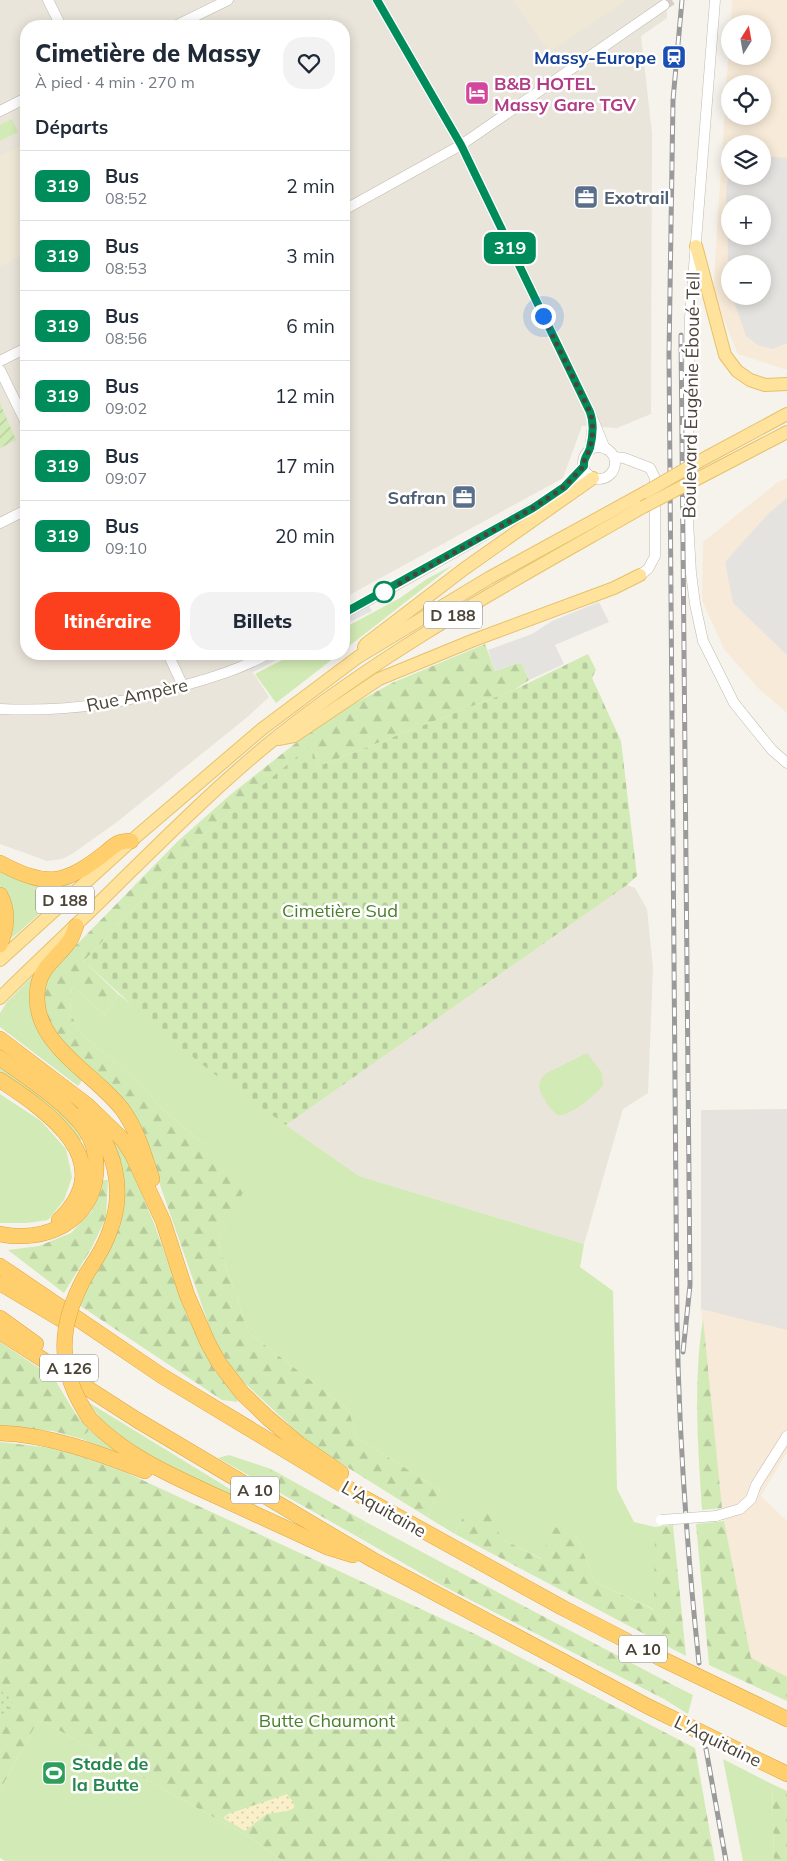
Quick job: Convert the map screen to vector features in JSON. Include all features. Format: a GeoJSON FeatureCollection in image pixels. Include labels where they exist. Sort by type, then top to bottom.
{"type":"FeatureCollection","features":[{"type":"Feature","properties":{"kind":"highway"},"geometry":{"type":"LineString","coordinates":[[0,862],[30,877],[62,879],[82,870],[120,841],[131,841]]}},
{"type":"Feature","properties":{"kind":"highway"},"geometry":{"type":"LineString","coordinates":[[0,895],[7,921],[0,945]]}},
{"type":"Feature","properties":{"kind":"highway"},"geometry":{"type":"LineString","coordinates":[[76,926],[70,940],[42,974],[38,986],[39,1012],[43,1024],[60,1049],[104,1089],[127,1117],[142,1148],[160,1203],[163,1221]]}},
{"type":"Feature","properties":{"kind":"highway"},"geometry":{"type":"LineString","coordinates":[[0,1039],[87,1104],[123,1140],[132,1154],[163,1221],[187,1295],[219,1363],[242,1392],[268,1418],[299,1444],[348,1477],[366,1499]]}},
{"type":"Feature","properties":{"kind":"highway"},"geometry":{"type":"LineString","coordinates":[[0,1058],[74,1116],[85,1129],[94,1146],[96,1163],[95,1182],[90,1199],[81,1212],[71,1221],[61,1227],[36,1234],[19,1236],[0,1234]]}},
{"type":"Feature","properties":{"kind":"highway"},"geometry":{"type":"LineString","coordinates":[[0,1080],[61,1126],[71,1138],[82,1165],[77,1197],[69,1210],[49,1230]]}},
{"type":"Feature","properties":{"kind":"highway"},"geometry":{"type":"LineString","coordinates":[[38,1086],[46,1088],[78,1110],[92,1123],[103,1138],[115,1167],[117,1203],[115,1218],[100,1253],[86,1273],[73,1299],[64,1336],[68,1377],[74,1394],[90,1419],[106,1436],[126,1451],[157,1469],[327,1547],[373,1560]]}},
{"type":"Feature","properties":{"kind":"highway","name":"L'Aquitaine"},"geometry":{"type":"LineString","coordinates":[[0,1266],[132,1357],[366,1499],[563,1608],[787,1720]]}},
{"type":"Feature","properties":{"kind":"highway","name":"A 126"},"geometry":{"type":"LineString","coordinates":[[0,1282],[92,1338],[132,1357]]}},
{"type":"Feature","properties":{"kind":"highway","name":"A 126"},"geometry":{"type":"LineString","coordinates":[[0,1318],[94,1385],[137,1420]]}},
{"type":"Feature","properties":{"kind":"highway","name":"L'Aquitaine"},"geometry":{"type":"LineString","coordinates":[[0,1332],[137,1420],[373,1560],[646,1706],[787,1774]]}},
{"type":"Feature","properties":{"kind":"highway"},"geometry":{"type":"LineString","coordinates":[[0,1433],[42,1437],[72,1444],[159,1476],[178,1479]]}},
{"type":"Feature","properties":{"kind":"main road"},"geometry":{"type":"LineString","coordinates":[[696,246],[725,355],[737,371],[750,380],[765,385],[787,384]]}},
{"type":"Feature","properties":{"kind":"main road","name":"D 188"},"geometry":{"type":"LineString","coordinates":[[0,960],[131,841],[262,729],[358,658],[489,578],[787,414]]}},
{"type":"Feature","properties":{"kind":"main road","name":"D 188"},"geometry":{"type":"LineString","coordinates":[[0,998],[184,820],[273,740],[371,668],[461,610],[643,507],[787,432]]}},
{"type":"Feature","properties":{"kind":"main road"},"geometry":{"type":"LineString","coordinates":[[358,658],[366,644],[588,473]]}},
{"type":"Feature","properties":{"kind":"main road"},"geometry":{"type":"LineString","coordinates":[[273,740],[294,736],[379,679],[474,640],[614,588],[640,575]]}},
{"type":"Feature","properties":{"kind":"street"},"geometry":{"type":"LineString","coordinates":[[48,0],[58,20]]}},
{"type":"Feature","properties":{"kind":"street"},"geometry":{"type":"LineString","coordinates":[[187,20],[228,0]]}},
{"type":"Feature","properties":{"kind":"street","name":"Boulevard Eugénie Éboué-Tell"},"geometry":{"type":"LineString","coordinates":[[715,0],[690,318],[687,504],[691,573],[694,604],[703,641],[734,703],[772,750],[787,763]]}},
{"type":"Feature","properties":{"kind":"street"},"geometry":{"type":"LineString","coordinates":[[381,2],[461,145],[606,449],[614,462]]}},
{"type":"Feature","properties":{"kind":"street"},"geometry":{"type":"LineString","coordinates":[[350,207],[461,145],[664,5]]}},
{"type":"Feature","properties":{"kind":"street"},"geometry":{"type":"LineString","coordinates":[[0,111],[20,101]]}},
{"type":"Feature","properties":{"kind":"street"},"geometry":{"type":"LineString","coordinates":[[0,361],[20,351]]}},
{"type":"Feature","properties":{"kind":"street"},"geometry":{"type":"LineString","coordinates":[[0,370],[20,411]]}},
{"type":"Feature","properties":{"kind":"street"},"geometry":{"type":"LineString","coordinates":[[593,422],[590,450],[583,462],[588,473],[602,479],[609,476],[614,462]]}},
{"type":"Feature","properties":{"kind":"street"},"geometry":{"type":"LineString","coordinates":[[590,450],[606,449]]}},
{"type":"Feature","properties":{"kind":"street"},"geometry":{"type":"LineString","coordinates":[[614,462],[639,462],[650,468],[656,478],[655,556],[648,569],[640,575]]}},
{"type":"Feature","properties":{"kind":"street"},"geometry":{"type":"LineString","coordinates":[[350,610],[533,508],[588,473]]}},
{"type":"Feature","properties":{"kind":"street"},"geometry":{"type":"LineString","coordinates":[[0,523],[20,513]]}},
{"type":"Feature","properties":{"kind":"street"},"geometry":{"type":"LineString","coordinates":[[171,660],[183,686]]}},
{"type":"Feature","properties":{"kind":"street","name":"Rue Ampère"},"geometry":{"type":"LineString","coordinates":[[0,709],[52,709],[116,703],[211,679],[256,660]]}},
{"type":"Feature","properties":{"kind":"street"},"geometry":{"type":"LineString","coordinates":[[660,1520],[716,1516],[740,1509],[752,1499],[756,1485],[787,1436]]}},
{"type":"Feature","properties":{"kind":"shaded area"},"geometry":{"type":"Polygon","coordinates":[[[0,0],[667,0],[667,18],[641,36],[652,133],[651,414],[617,428],[582,426],[563,478],[350,595],[350,20],[20,20],[20,660],[245,660],[269,697],[245,719],[117,822],[72,854],[62,859],[47,861],[0,844],[0,0]]]}},
{"type":"Feature","properties":{"kind":"shaded area"},"geometry":{"type":"Polygon","coordinates":[[[513,0],[623,0],[624,2],[549,52],[513,0]]]}},
{"type":"Feature","properties":{"kind":"shaded area"},"geometry":{"type":"Polygon","coordinates":[[[732,0],[787,0],[787,370],[738,354],[713,293],[721,170],[721,185],[771,185],[771,135],[723,135],[724,125],[771,125],[771,75],[727,75],[728,65],[771,65],[771,15],[731,15],[732,0]]]}},
{"type":"Feature","properties":{"kind":"shaded area"},"geometry":{"type":"Polygon","coordinates":[[[20,147],[20,257],[0,266],[0,156],[20,147]]]}},
{"type":"Feature","properties":{"kind":"shaded area"},"geometry":{"type":"Polygon","coordinates":[[[771,157],[787,158],[787,343],[772,349],[758,345],[746,336],[735,305],[771,305],[771,255],[728,255],[728,245],[771,245],[771,195],[726,195],[727,185],[771,185],[771,157]]]}},
{"type":"Feature","properties":{"kind":"shaded area"},"geometry":{"type":"Polygon","coordinates":[[[787,478],[787,713],[758,688],[724,649],[702,600],[703,542],[778,482],[787,478]]]}},
{"type":"Feature","properties":{"kind":"shaded area"},"geometry":{"type":"Polygon","coordinates":[[[787,498],[787,655],[733,603],[725,562],[768,514],[787,498]]]}},
{"type":"Feature","properties":{"kind":"shaded area"},"geometry":{"type":"Polygon","coordinates":[[[599,602],[609,622],[555,645],[564,664],[529,680],[521,662],[495,671],[488,650],[532,634],[552,621],[599,602]]]}},
{"type":"Feature","properties":{"kind":"shaded area"},"geometry":{"type":"Polygon","coordinates":[[[369,606],[372,611],[350,622],[350,616],[369,606]]]}},
{"type":"Feature","properties":{"kind":"shaded area"},"geometry":{"type":"Polygon","coordinates":[[[265,660],[276,660],[251,673],[249,668],[265,660]]]}},
{"type":"Feature","properties":{"kind":"shaded area"},"geometry":{"type":"Polygon","coordinates":[[[627,885],[635,888],[647,909],[653,968],[648,1093],[623,1109],[584,1244],[359,1176],[286,1125],[627,885]]]}},
{"type":"Feature","properties":{"kind":"shaded area"},"geometry":{"type":"Polygon","coordinates":[[[787,1109],[787,1330],[701,1309],[701,1110],[787,1109]]]}},
{"type":"Feature","properties":{"kind":"shaded area"},"geometry":{"type":"Polygon","coordinates":[[[701,1309],[787,1330],[787,1452],[761,1496],[787,1521],[787,1679],[751,1662],[724,1528],[701,1309]]]}},
{"type":"Feature","properties":{"kind":"green space"},"geometry":{"type":"Polygon","coordinates":[[[12,119],[18,132],[0,141],[0,125],[12,119]]]}},
{"type":"Feature","properties":{"kind":"green space"},"geometry":{"type":"Polygon","coordinates":[[[0,403],[16,440],[0,448],[0,403]]]}},
{"type":"Feature","properties":{"kind":"green space"},"geometry":{"type":"Polygon","coordinates":[[[453,565],[350,645],[350,625],[400,598],[427,579],[453,565]]]}},
{"type":"Feature","properties":{"kind":"green space"},"geometry":{"type":"Polygon","coordinates":[[[485,644],[495,671],[521,662],[529,680],[514,690],[319,766],[310,747],[206,832],[84,961],[118,994],[105,1015],[72,986],[70,1014],[83,1035],[127,1072],[166,1112],[205,1145],[246,1187],[218,1243],[249,1333],[349,1410],[356,1437],[440,1490],[427,1517],[310,1444],[234,1373],[213,1337],[151,1159],[49,1024],[43,992],[50,972],[177,842],[230,795],[311,731],[350,706],[392,683],[485,644]]]}},
{"type":"Feature","properties":{"kind":"green space","name":"Cimetière Sud"},"geometry":{"type":"Polygon","coordinates":[[[588,654],[596,670],[592,678],[621,741],[637,876],[627,885],[286,1125],[213,1073],[159,1030],[84,961],[206,832],[310,746],[319,766],[514,690],[588,654]]]}},
{"type":"Feature","properties":{"kind":"green space"},"geometry":{"type":"Polygon","coordinates":[[[282,660],[331,660],[276,703],[255,674],[282,660]]]}},
{"type":"Feature","properties":{"kind":"green space"},"geometry":{"type":"Polygon","coordinates":[[[0,870],[35,884],[51,886],[73,883],[5,943],[3,891],[0,886],[0,870]]]}},
{"type":"Feature","properties":{"kind":"green space"},"geometry":{"type":"Polygon","coordinates":[[[33,976],[31,995],[35,1024],[48,1046],[83,1079],[78,1086],[0,1027],[0,1013],[7,1002],[33,976]]]}},
{"type":"Feature","properties":{"kind":"green space"},"geometry":{"type":"Polygon","coordinates":[[[72,986],[105,1015],[118,994],[286,1125],[359,1176],[584,1244],[580,1267],[613,1291],[617,1489],[634,1522],[655,1527],[655,1610],[595,1582],[577,1537],[553,1527],[542,1559],[462,1519],[455,1534],[427,1517],[440,1490],[356,1437],[349,1410],[249,1333],[218,1243],[226,1224],[205,1145],[166,1112],[127,1072],[83,1035],[70,1014],[72,986]]]}},
{"type":"Feature","properties":{"kind":"green space"},"geometry":{"type":"Polygon","coordinates":[[[588,1054],[602,1073],[603,1085],[589,1099],[569,1113],[558,1115],[549,1107],[541,1093],[540,1080],[547,1073],[588,1054]]]}},
{"type":"Feature","properties":{"kind":"green space"},"geometry":{"type":"Polygon","coordinates":[[[0,1067],[57,1110],[68,1120],[82,1140],[78,1141],[0,1077],[0,1067]]]}},
{"type":"Feature","properties":{"kind":"green space"},"geometry":{"type":"Polygon","coordinates":[[[0,1094],[41,1121],[66,1149],[72,1177],[64,1200],[48,1220],[27,1223],[0,1223],[0,1094]]]}},
{"type":"Feature","properties":{"kind":"green space"},"geometry":{"type":"Polygon","coordinates":[[[107,1133],[124,1150],[155,1226],[187,1316],[216,1373],[232,1389],[238,1402],[222,1400],[79,1305],[114,1237],[107,1133]]]}},
{"type":"Feature","properties":{"kind":"green space"},"geometry":{"type":"Polygon","coordinates":[[[101,1180],[108,1180],[106,1218],[91,1249],[64,1293],[8,1250],[39,1246],[71,1233],[92,1211],[101,1180]]]}},
{"type":"Feature","properties":{"kind":"green space"},"geometry":{"type":"Polygon","coordinates":[[[703,1319],[722,1508],[702,1510],[697,1391],[703,1319]]]}},
{"type":"Feature","properties":{"kind":"green space"},"geometry":{"type":"Polygon","coordinates":[[[0,1342],[54,1378],[75,1413],[89,1430],[82,1439],[53,1431],[0,1428],[0,1342]]]}},
{"type":"Feature","properties":{"kind":"green space"},"geometry":{"type":"Polygon","coordinates":[[[88,1402],[269,1513],[187,1478],[114,1435],[88,1402]]]}},
{"type":"Feature","properties":{"kind":"green space"},"geometry":{"type":"Polygon","coordinates":[[[89,1430],[118,1452],[117,1454],[82,1439],[89,1430]]]}},
{"type":"Feature","properties":{"kind":"green space","name":"Butte Chaumont"},"geometry":{"type":"Polygon","coordinates":[[[0,1442],[60,1449],[127,1473],[475,1634],[695,1748],[715,1861],[283,1861],[249,1837],[39,1719],[0,1790],[0,1442]]]}},
{"type":"Feature","properties":{"kind":"green space"},"geometry":{"type":"Polygon","coordinates":[[[229,1455],[271,1469],[266,1485],[218,1458],[229,1455]]]}},
{"type":"Feature","properties":{"kind":"green space"},"geometry":{"type":"Polygon","coordinates":[[[271,1469],[366,1522],[358,1537],[266,1485],[271,1469]]]}},
{"type":"Feature","properties":{"kind":"green space"},"geometry":{"type":"Polygon","coordinates":[[[477,1509],[493,1511],[500,1538],[541,1559],[553,1526],[577,1537],[595,1582],[654,1610],[655,1527],[673,1525],[686,1656],[455,1534],[462,1519],[477,1509]]]}},
{"type":"Feature","properties":{"kind":"green space"},"geometry":{"type":"Polygon","coordinates":[[[724,1521],[751,1658],[787,1677],[787,1701],[709,1665],[696,1524],[724,1521]]]}},
{"type":"Feature","properties":{"kind":"green space"},"geometry":{"type":"Polygon","coordinates":[[[366,1522],[450,1567],[443,1586],[358,1537],[366,1522]]]}},
{"type":"Feature","properties":{"kind":"green space"},"geometry":{"type":"Polygon","coordinates":[[[450,1567],[675,1686],[664,1699],[443,1586],[450,1567]]]}},
{"type":"Feature","properties":{"kind":"green space"},"geometry":{"type":"Polygon","coordinates":[[[675,1686],[693,1695],[688,1714],[664,1699],[675,1686]]]}},
{"type":"Feature","properties":{"kind":"green space"},"geometry":{"type":"Polygon","coordinates":[[[0,1691],[14,1698],[0,1723],[0,1691]]]}},
{"type":"Feature","properties":{"kind":"green space","name":"Stade de la Butte"},"geometry":{"type":"Polygon","coordinates":[[[39,1719],[249,1837],[283,1861],[5,1861],[0,1858],[0,1790],[39,1719]]]}},
{"type":"Feature","properties":{"kind":"green space"},"geometry":{"type":"Polygon","coordinates":[[[723,1759],[772,1784],[774,1861],[743,1861],[723,1759]]]}},
{"type":"Feature","properties":{"kind":"green space"},"geometry":{"type":"Polygon","coordinates":[[[772,1784],[787,1791],[787,1861],[774,1861],[772,1784]]]}},
{"type":"Feature","properties":{"kind":"sand"},"geometry":{"type":"Polygon","coordinates":[[[287,1794],[294,1803],[294,1808],[288,1811],[267,1814],[245,1831],[223,1818],[228,1814],[287,1794]]]}},
{"type":"Feature","properties":{"kind":"tunnel"},"geometry":{"type":"LineString","coordinates":[[664,5],[672,0]]}},
{"type":"Feature","properties":{"kind":"railway"},"geometry":{"type":"LineString","coordinates":[[682,0],[673,100],[669,355],[677,1322],[684,1493],[699,1663]]}},
{"type":"Feature","properties":{"kind":"railway"},"geometry":{"type":"LineString","coordinates":[[681,335],[690,1285],[683,1352]]}},
{"type":"Feature","properties":{"kind":"railway"},"geometry":{"type":"LineString","coordinates":[[706,1749],[726,1861]]}},
{"type":"Feature","properties":{"kind":"bus line","name":"319"},"geometry":{"type":"LineString","coordinates":[[350,610],[533,508],[564,487],[584,466],[583,462],[586,454],[590,450],[593,422],[590,412],[461,145],[377,0]]}},
{"type":"Feature","properties":{"kind":"place","name":"Massy-Europe"},"geometry":{"type":"Point","coordinates":[674,57]}},
{"type":"Feature","properties":{"kind":"place","name":"B&B HOTEL Massy Gare TGV"},"geometry":{"type":"Point","coordinates":[477,93]}},
{"type":"Feature","properties":{"kind":"place","name":"Exotrail"},"geometry":{"type":"Point","coordinates":[586,197]}},
{"type":"Feature","properties":{"kind":"place","name":"Safran"},"geometry":{"type":"Point","coordinates":[464,497]}},
{"type":"Feature","properties":{"kind":"place","name":"Stade de la Butte"},"geometry":{"type":"Point","coordinates":[54,1773]}},
{"type":"Feature","properties":{"kind":"route"},"geometry":{"type":"LineString","coordinates":[[384,592],[533,508],[564,487],[584,466],[583,462],[586,454],[590,450],[593,422],[590,412],[543,316]]}}]}
